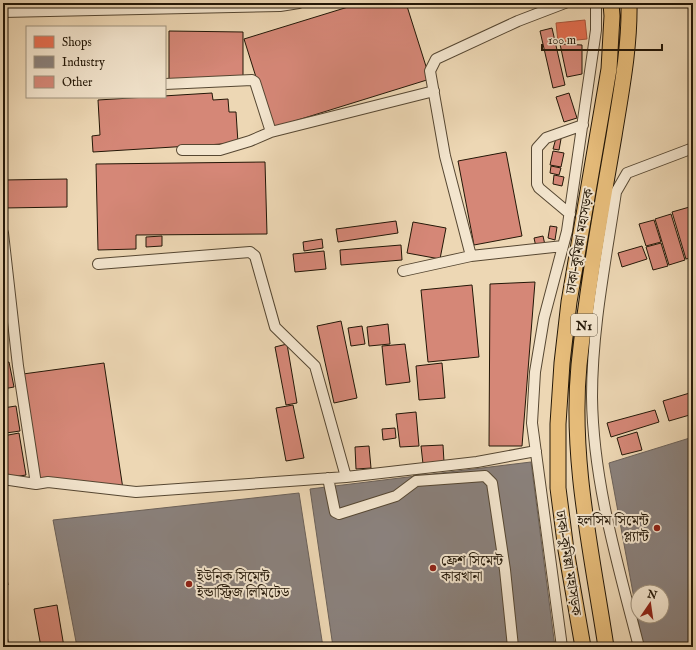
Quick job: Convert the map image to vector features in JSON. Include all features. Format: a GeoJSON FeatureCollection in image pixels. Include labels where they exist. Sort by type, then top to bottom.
{"type":"FeatureCollection","features":[{"type":"Feature","properties":{"kind":"highway","name":"ঢাকা–কুমিল্লা মহাসড়ক"},"geometry":{"type":"LineString","coordinates":[[583,647],[566,550],[558,488],[558,424],[562,363],[569,302],[609,69],[612,16],[610,3]]}},
{"type":"Feature","properties":{"kind":"highway","name":"ঢাকা–কুমিল্লা মহাসড়ক"},"geometry":{"type":"LineString","coordinates":[[606,647],[582,489],[578,449],[577,404],[579,366],[586,305],[624,72],[629,3]]}},
{"type":"Feature","properties":{"kind":"street"},"geometry":{"type":"LineString","coordinates":[[3,12],[280,6],[299,3]]}},
{"type":"Feature","properties":{"kind":"street"},"geometry":{"type":"LineString","coordinates":[[471,256],[445,156],[430,72],[436,59],[518,21],[565,3]]}},
{"type":"Feature","properties":{"kind":"street"},"geometry":{"type":"LineString","coordinates":[[562,647],[532,424],[535,372],[544,318],[570,214],[596,30],[596,3]]}},
{"type":"Feature","properties":{"kind":"street"},"geometry":{"type":"LineString","coordinates":[[166,84],[252,80],[255,82],[271,132]]}},
{"type":"Feature","properties":{"kind":"street"},"geometry":{"type":"LineString","coordinates":[[182,150],[220,150],[250,141],[271,132],[434,91]]}},
{"type":"Feature","properties":{"kind":"street"},"geometry":{"type":"LineString","coordinates":[[570,214],[539,188],[537,184],[537,148],[546,138],[583,125]]}},
{"type":"Feature","properties":{"kind":"street"},"geometry":{"type":"LineString","coordinates":[[639,647],[611,536],[596,450],[592,397],[597,314],[616,192],[621,182],[628,173],[693,148]]}},
{"type":"Feature","properties":{"kind":"street"},"geometry":{"type":"LineString","coordinates":[[3,233],[18,366],[36,484]]}},
{"type":"Feature","properties":{"kind":"street"},"geometry":{"type":"LineString","coordinates":[[403,271],[471,256],[563,246]]}},
{"type":"Feature","properties":{"kind":"street"},"geometry":{"type":"LineString","coordinates":[[98,264],[250,252],[255,256],[275,327],[315,366],[346,476]]}},
{"type":"Feature","properties":{"kind":"street"},"geometry":{"type":"LineString","coordinates":[[3,479],[36,484],[48,482],[136,492],[328,478],[477,462],[536,451]]}},
{"type":"Feature","properties":{"kind":"street"},"geometry":{"type":"LineString","coordinates":[[328,478],[335,512],[339,514],[396,496],[416,481],[485,476],[488,478],[492,483],[505,570],[513,647]]}},
{"type":"Feature","properties":{"kind":"building: Shops"},"geometry":{"type":"Polygon","coordinates":[[[585,20],[587,39],[558,42],[556,23],[585,20]]]}},
{"type":"Feature","properties":{"kind":"building: Industry","name":"হলসিম সিমেন্ট প্ল্যান্ট"},"geometry":{"type":"Polygon","coordinates":[[[693,437],[693,647],[643,647],[639,624],[670,624],[670,584],[631,584],[609,463],[693,437]]]}},
{"type":"Feature","properties":{"kind":"building: Industry","name":"ফ্রেশ সিমেন্ট কারখানা"},"geometry":{"type":"Polygon","coordinates":[[[531,462],[555,647],[333,647],[310,489],[531,462]]]}},
{"type":"Feature","properties":{"kind":"building: Industry","name":"ইউনিক সিমেন্ট ইন্ডাস্ট্রিজ লিমিটেড"},"geometry":{"type":"Polygon","coordinates":[[[299,493],[323,647],[77,647],[53,520],[299,493]]]}},
{"type":"Feature","properties":{"kind":"building: Other"},"geometry":{"type":"Polygon","coordinates":[[[52,3],[95,3],[95,6],[52,3]]]}},
{"type":"Feature","properties":{"kind":"building: Other"},"geometry":{"type":"Polygon","coordinates":[[[361,3],[406,3],[430,79],[272,128],[244,39],[361,3]]]}},
{"type":"Feature","properties":{"kind":"building: Other"},"geometry":{"type":"Polygon","coordinates":[[[552,28],[565,85],[553,88],[540,31],[552,28]]]}},
{"type":"Feature","properties":{"kind":"building: Other"},"geometry":{"type":"Polygon","coordinates":[[[169,31],[243,32],[243,79],[169,79],[169,31]]]}},
{"type":"Feature","properties":{"kind":"building: Other"},"geometry":{"type":"Polygon","coordinates":[[[560,44],[582,45],[582,74],[567,77],[560,44]]]}},
{"type":"Feature","properties":{"kind":"building: Other"},"geometry":{"type":"Polygon","coordinates":[[[212,93],[213,100],[228,99],[229,112],[236,112],[238,143],[93,152],[92,136],[100,135],[98,100],[166,98],[166,96],[212,93]]]}},
{"type":"Feature","properties":{"kind":"building: Other"},"geometry":{"type":"Polygon","coordinates":[[[569,93],[577,118],[564,122],[556,97],[569,93]]]}},
{"type":"Feature","properties":{"kind":"building: Other"},"geometry":{"type":"Polygon","coordinates":[[[556,138],[561,139],[559,150],[553,149],[556,138]]]}},
{"type":"Feature","properties":{"kind":"building: Other"},"geometry":{"type":"Polygon","coordinates":[[[553,151],[564,153],[561,167],[550,165],[553,151]]]}},
{"type":"Feature","properties":{"kind":"building: Other"},"geometry":{"type":"Polygon","coordinates":[[[506,152],[522,236],[474,245],[458,161],[506,152]]]}},
{"type":"Feature","properties":{"kind":"building: Other"},"geometry":{"type":"Polygon","coordinates":[[[265,162],[267,234],[136,235],[136,249],[98,250],[96,164],[265,162]]]}},
{"type":"Feature","properties":{"kind":"building: Other"},"geometry":{"type":"Polygon","coordinates":[[[551,166],[561,168],[559,175],[550,173],[551,166]]]}},
{"type":"Feature","properties":{"kind":"building: Other"},"geometry":{"type":"Polygon","coordinates":[[[554,175],[564,177],[562,186],[553,184],[554,175]]]}},
{"type":"Feature","properties":{"kind":"building: Other"},"geometry":{"type":"Polygon","coordinates":[[[67,179],[67,207],[3,208],[3,180],[67,179]]]}},
{"type":"Feature","properties":{"kind":"building: Other"},"geometry":{"type":"Polygon","coordinates":[[[693,206],[693,257],[686,259],[672,212],[693,206]]]}},
{"type":"Feature","properties":{"kind":"building: Other"},"geometry":{"type":"Polygon","coordinates":[[[671,214],[685,260],[669,265],[655,219],[671,214]]]}},
{"type":"Feature","properties":{"kind":"building: Other"},"geometry":{"type":"Polygon","coordinates":[[[654,220],[661,242],[646,246],[639,224],[654,220]]]}},
{"type":"Feature","properties":{"kind":"building: Other"},"geometry":{"type":"Polygon","coordinates":[[[396,221],[398,233],[338,242],[336,229],[396,221]]]}},
{"type":"Feature","properties":{"kind":"building: Other"},"geometry":{"type":"Polygon","coordinates":[[[413,222],[446,228],[440,259],[407,253],[413,222]]]}},
{"type":"Feature","properties":{"kind":"building: Other"},"geometry":{"type":"Polygon","coordinates":[[[550,226],[557,227],[555,240],[548,238],[550,226]]]}},
{"type":"Feature","properties":{"kind":"building: Other"},"geometry":{"type":"Polygon","coordinates":[[[162,236],[162,246],[146,247],[146,237],[162,236]]]}},
{"type":"Feature","properties":{"kind":"building: Other"},"geometry":{"type":"Polygon","coordinates":[[[543,236],[545,245],[536,247],[534,238],[543,236]]]}},
{"type":"Feature","properties":{"kind":"building: Other"},"geometry":{"type":"Polygon","coordinates":[[[322,239],[323,248],[304,251],[303,242],[322,239]]]}},
{"type":"Feature","properties":{"kind":"building: Other"},"geometry":{"type":"Polygon","coordinates":[[[661,243],[668,266],[653,270],[646,247],[661,243]]]}},
{"type":"Feature","properties":{"kind":"building: Other"},"geometry":{"type":"Polygon","coordinates":[[[401,245],[402,260],[341,265],[340,250],[401,245]]]}},
{"type":"Feature","properties":{"kind":"building: Other"},"geometry":{"type":"Polygon","coordinates":[[[642,246],[647,259],[622,267],[618,253],[642,246]]]}},
{"type":"Feature","properties":{"kind":"building: Other"},"geometry":{"type":"Polygon","coordinates":[[[324,251],[326,269],[295,272],[293,254],[324,251]]]}},
{"type":"Feature","properties":{"kind":"building: Other"},"geometry":{"type":"Polygon","coordinates":[[[535,282],[522,446],[489,446],[490,284],[535,282]]]}},
{"type":"Feature","properties":{"kind":"building: Other"},"geometry":{"type":"Polygon","coordinates":[[[472,285],[479,357],[428,362],[421,290],[472,285]]]}},
{"type":"Feature","properties":{"kind":"building: Other"},"geometry":{"type":"Polygon","coordinates":[[[341,321],[357,398],[334,403],[317,326],[341,321]]]}},
{"type":"Feature","properties":{"kind":"building: Other"},"geometry":{"type":"Polygon","coordinates":[[[388,324],[390,344],[369,346],[367,327],[388,324]]]}},
{"type":"Feature","properties":{"kind":"building: Other"},"geometry":{"type":"Polygon","coordinates":[[[362,326],[365,344],[351,346],[348,328],[362,326]]]}},
{"type":"Feature","properties":{"kind":"building: Other"},"geometry":{"type":"Polygon","coordinates":[[[287,344],[297,403],[286,405],[275,347],[287,344]]]}},
{"type":"Feature","properties":{"kind":"building: Other"},"geometry":{"type":"Polygon","coordinates":[[[405,344],[410,382],[386,385],[382,346],[405,344]]]}},
{"type":"Feature","properties":{"kind":"building: Other"},"geometry":{"type":"Polygon","coordinates":[[[9,362],[14,387],[3,389],[3,363],[9,362]]]}},
{"type":"Feature","properties":{"kind":"building: Other"},"geometry":{"type":"Polygon","coordinates":[[[104,363],[123,489],[38,477],[23,374],[104,363]]]}},
{"type":"Feature","properties":{"kind":"building: Other"},"geometry":{"type":"Polygon","coordinates":[[[442,363],[445,398],[419,400],[416,366],[442,363]]]}},
{"type":"Feature","properties":{"kind":"building: Other"},"geometry":{"type":"Polygon","coordinates":[[[693,392],[693,414],[669,421],[663,401],[693,392]]]}},
{"type":"Feature","properties":{"kind":"building: Other"},"geometry":{"type":"Polygon","coordinates":[[[293,405],[304,458],[286,461],[276,408],[293,405]]]}},
{"type":"Feature","properties":{"kind":"building: Other"},"geometry":{"type":"Polygon","coordinates":[[[16,406],[20,431],[6,433],[3,408],[16,406]]]}},
{"type":"Feature","properties":{"kind":"building: Other"},"geometry":{"type":"Polygon","coordinates":[[[655,410],[659,422],[611,437],[607,423],[655,410]]]}},
{"type":"Feature","properties":{"kind":"building: Other"},"geometry":{"type":"Polygon","coordinates":[[[416,412],[419,446],[400,447],[396,414],[416,412]]]}},
{"type":"Feature","properties":{"kind":"building: Other"},"geometry":{"type":"Polygon","coordinates":[[[395,428],[396,438],[383,440],[382,429],[395,428]]]}},
{"type":"Feature","properties":{"kind":"building: Other"},"geometry":{"type":"Polygon","coordinates":[[[637,432],[642,450],[622,455],[617,438],[637,432]]]}},
{"type":"Feature","properties":{"kind":"building: Other"},"geometry":{"type":"Polygon","coordinates":[[[19,433],[26,475],[7,478],[3,454],[3,436],[19,433]]]}},
{"type":"Feature","properties":{"kind":"building: Other"},"geometry":{"type":"Polygon","coordinates":[[[443,445],[444,462],[423,464],[421,446],[443,445]]]}},
{"type":"Feature","properties":{"kind":"building: Other"},"geometry":{"type":"Polygon","coordinates":[[[369,446],[371,468],[356,469],[355,447],[369,446]]]}},
{"type":"Feature","properties":{"kind":"building: Other"},"geometry":{"type":"Polygon","coordinates":[[[3,552],[8,585],[3,585],[3,552]]]}},
{"type":"Feature","properties":{"kind":"building: Other"},"geometry":{"type":"Polygon","coordinates":[[[57,605],[64,647],[41,647],[34,609],[57,605]]]}},
{"type":"Feature","properties":{"kind":"building: Other"},"geometry":{"type":"Polygon","coordinates":[[[4,618],[9,647],[3,647],[4,618]]]}},
{"type":"Feature","properties":{"kind":"place","name":"হলসিম সিমেন্ট প্ল্যান্ট"},"geometry":{"type":"Point","coordinates":[657,528]}},
{"type":"Feature","properties":{"kind":"place","name":"ফ্রেশ সিমেন্ট কারখানা"},"geometry":{"type":"Point","coordinates":[433,568]}},
{"type":"Feature","properties":{"kind":"place","name":"ইউনিক সিমেন্ট ইন্ডাস্ট্রিজ লিমিটেড"},"geometry":{"type":"Point","coordinates":[189,584]}}]}
